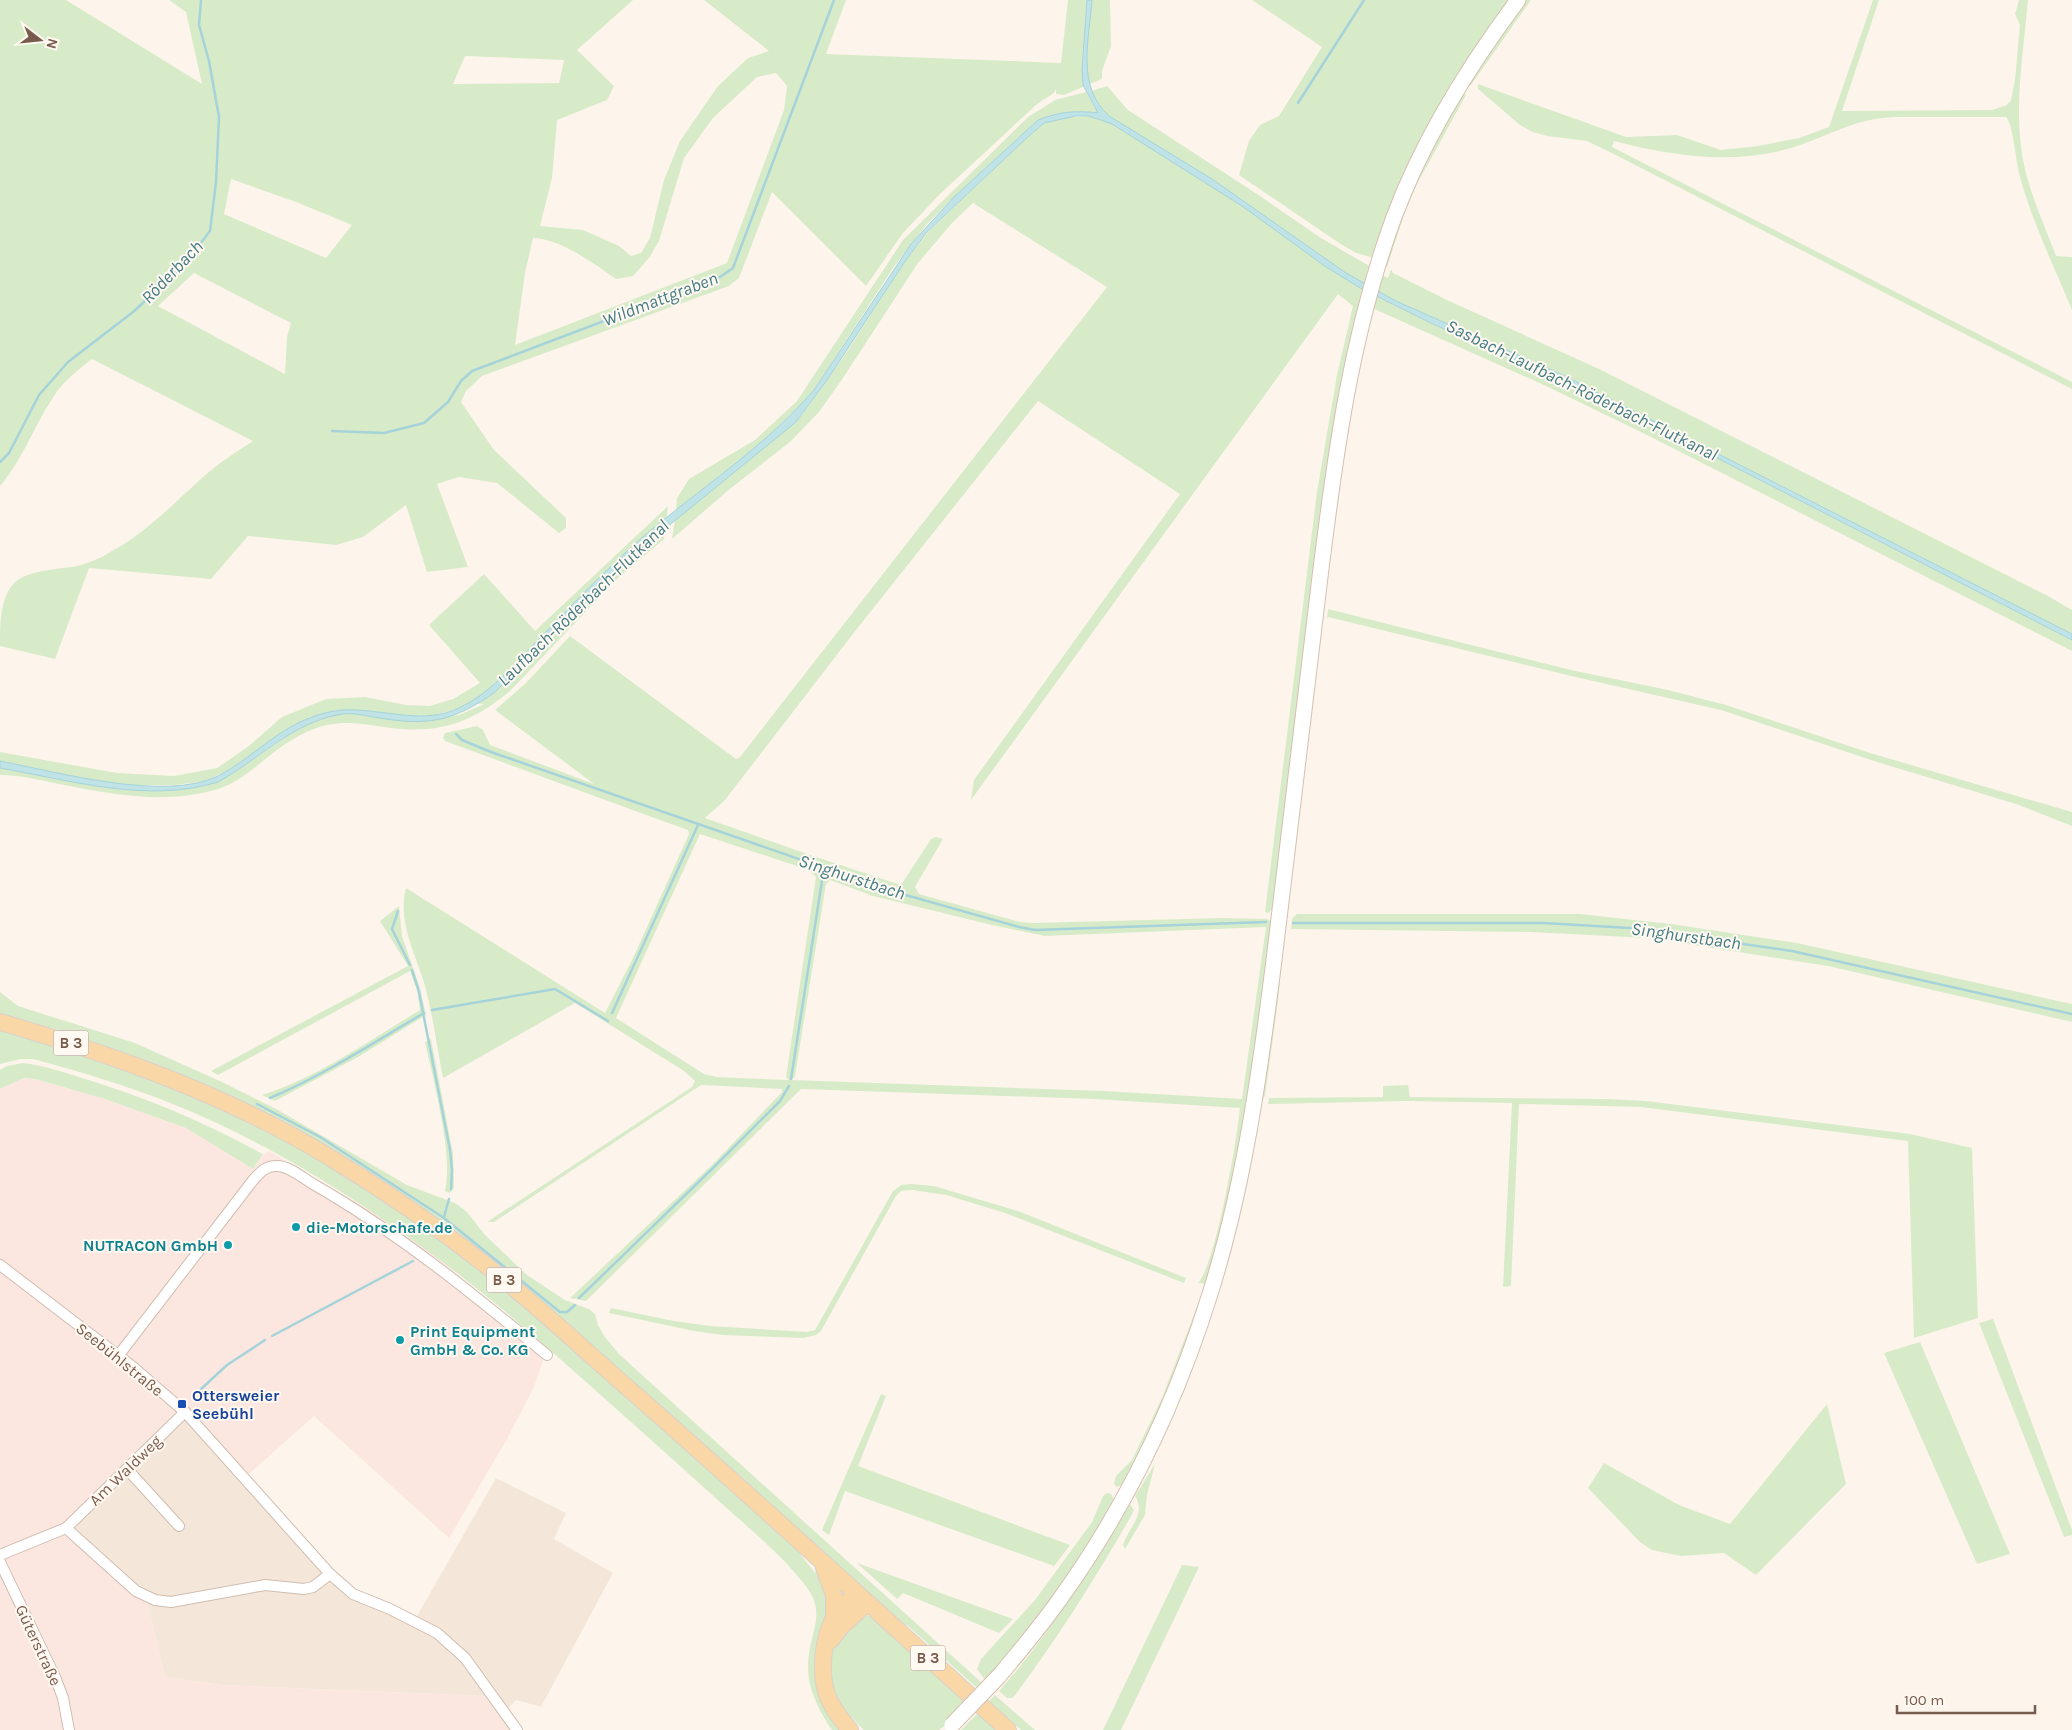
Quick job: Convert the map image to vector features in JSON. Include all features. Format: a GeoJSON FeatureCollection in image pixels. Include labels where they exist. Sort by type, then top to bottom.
{"type":"FeatureCollection","features":[{"type":"Feature","properties":{"kind":"main road","name":"B 3"},"geometry":{"type":"LineString","coordinates":[[0,1022],[132,1063],[201,1091],[260,1119],[328,1156],[410,1209],[510,1285],[679,1433],[1008,1730]]}},
{"type":"Feature","properties":{"kind":"main road"},"geometry":{"type":"LineString","coordinates":[[821,1561],[834,1595],[834,1618]]}},
{"type":"Feature","properties":{"kind":"main road"},"geometry":{"type":"LineString","coordinates":[[850,1730],[832,1706],[825,1689],[823,1670],[828,1632],[834,1618],[839,1610],[862,1599]]}},
{"type":"Feature","properties":{"kind":"main road"},"geometry":{"type":"LineString","coordinates":[[826,1649],[862,1599]]}},
{"type":"Feature","properties":{"kind":"street"},"geometry":{"type":"LineString","coordinates":[[950,1728],[999,1676],[1038,1629],[1082,1567],[1125,1496],[1147,1454],[1168,1410],[1194,1344],[1229,1227],[1241,1174],[1264,1036],[1332,478],[1353,359],[1366,302],[1395,213],[1437,123],[1477,57],[1518,0]]}},
{"type":"Feature","properties":{"kind":"street"},"geometry":{"type":"LineString","coordinates":[[118,1356],[254,1179],[265,1168],[277,1165],[324,1190],[401,1240],[458,1282],[546,1355]]}},
{"type":"Feature","properties":{"kind":"street","name":"Seebühlstraße"},"geometry":{"type":"LineString","coordinates":[[0,1265],[118,1356],[185,1412],[330,1574],[353,1594],[390,1609],[437,1632],[465,1658],[517,1730]]}},
{"type":"Feature","properties":{"kind":"street","name":"Am Waldweg"},"geometry":{"type":"LineString","coordinates":[[66,1528],[185,1412]]}},
{"type":"Feature","properties":{"kind":"street"},"geometry":{"type":"LineString","coordinates":[[127,1469],[179,1526]]}},
{"type":"Feature","properties":{"kind":"street"},"geometry":{"type":"LineString","coordinates":[[0,1555],[66,1528],[136,1591],[155,1600],[171,1602],[265,1585],[304,1589],[313,1587],[330,1574]]}},
{"type":"Feature","properties":{"kind":"street","name":"Güterstraße"},"geometry":{"type":"LineString","coordinates":[[0,1562],[55,1677],[63,1698],[69,1730]]}},
{"type":"Feature","properties":{"kind":"shaded area"},"geometry":{"type":"Polygon","coordinates":[[[24,1078],[35,1079],[102,1098],[186,1128],[253,1169],[263,1154],[269,1151],[371,1211],[435,1256],[535,1338],[546,1353],[534,1387],[507,1439],[449,1538],[314,1416],[249,1474],[182,1414],[66,1525],[146,1599],[165,1677],[221,1685],[485,1696],[507,1730],[0,1730],[0,1089],[24,1078]]]}},
{"type":"Feature","properties":{"kind":"shaded area"},"geometry":{"type":"Polygon","coordinates":[[[181,1413],[307,1545],[349,1586],[360,1593],[417,1616],[496,1478],[566,1513],[554,1539],[613,1573],[541,1707],[516,1700],[506,1711],[519,1730],[507,1730],[485,1696],[221,1685],[165,1677],[146,1599],[66,1525],[181,1413]]]}},
{"type":"Feature","properties":{"kind":"green space"},"geometry":{"type":"Polygon","coordinates":[[[0,0],[66,0],[202,84],[186,12],[169,0],[633,0],[577,50],[614,86],[607,100],[557,120],[552,178],[540,226],[583,230],[619,246],[631,256],[641,253],[650,238],[664,180],[680,141],[718,86],[748,58],[769,51],[704,0],[846,0],[826,54],[1061,63],[1068,0],[1110,0],[1111,46],[1102,71],[1102,79],[1064,95],[1056,94],[1056,89],[1054,93],[1037,104],[940,194],[903,233],[866,286],[772,192],[739,278],[729,286],[482,376],[466,391],[461,402],[494,450],[566,518],[566,528],[559,533],[497,483],[459,477],[437,484],[468,567],[427,572],[406,505],[363,537],[336,545],[248,536],[211,579],[89,568],[55,659],[0,646],[2,611],[6,595],[15,582],[37,572],[81,565],[108,554],[149,526],[209,472],[253,441],[92,359],[68,379],[56,393],[16,464],[0,486],[0,0]],[[465,56],[453,84],[559,83],[564,60],[465,56]],[[776,73],[757,77],[713,118],[684,158],[659,241],[649,258],[633,276],[616,279],[566,247],[544,239],[533,238],[525,273],[515,345],[727,263],[784,110],[787,86],[776,73]],[[231,179],[224,214],[326,258],[352,225],[296,202],[231,179]],[[194,273],[158,306],[285,374],[287,337],[291,323],[194,273]]]}},
{"type":"Feature","properties":{"kind":"green space"},"geometry":{"type":"Polygon","coordinates":[[[1252,0],[1511,0],[1374,258],[1356,253],[1339,243],[1239,175],[1249,141],[1260,125],[1279,116],[1322,47],[1252,0]]]}},
{"type":"Feature","properties":{"kind":"green space"},"geometry":{"type":"Polygon","coordinates":[[[1521,0],[1531,0],[1471,85],[1468,86],[1521,0]]]}},
{"type":"Feature","properties":{"kind":"green space"},"geometry":{"type":"Polygon","coordinates":[[[1873,0],[1879,0],[1842,111],[1992,110],[2007,105],[2011,100],[2015,80],[2020,25],[2015,14],[2019,0],[2028,0],[2019,110],[2021,146],[2030,188],[2056,256],[2072,257],[2072,310],[2043,243],[2024,191],[2011,127],[2006,117],[1889,117],[1850,126],[1791,148],[1747,156],[1725,157],[1680,154],[1614,141],[1612,147],[2072,382],[2072,389],[1587,141],[1547,136],[1533,132],[1520,125],[1478,89],[1478,84],[1626,137],[1677,135],[1721,150],[1758,146],[1799,138],[1829,127],[1873,0]]]}},
{"type":"Feature","properties":{"kind":"green space"},"geometry":{"type":"Polygon","coordinates":[[[1107,86],[1128,110],[1321,238],[1371,267],[1370,269],[1368,268],[1360,297],[1362,298],[1340,387],[1323,491],[1274,908],[1268,913],[1265,912],[1317,492],[1337,375],[1353,306],[1338,294],[971,800],[974,780],[1180,494],[1038,401],[856,630],[725,800],[705,818],[901,885],[931,839],[936,837],[943,839],[915,887],[919,894],[1020,922],[1222,918],[1267,919],[1271,921],[1260,1019],[1245,1116],[1224,1220],[1206,1284],[1198,1283],[1212,1252],[1225,1200],[1240,1108],[1094,1099],[801,1089],[586,1301],[570,1298],[712,1165],[782,1092],[782,1089],[701,1085],[494,1222],[487,1222],[692,1087],[695,1081],[684,1071],[575,1003],[443,1078],[428,997],[406,926],[404,901],[406,888],[605,1013],[633,958],[689,834],[688,830],[445,741],[443,738],[445,733],[477,726],[483,730],[490,745],[594,784],[495,710],[526,683],[570,636],[736,759],[740,757],[1107,287],[973,203],[953,222],[918,263],[819,412],[790,442],[731,488],[672,539],[675,519],[802,415],[848,350],[904,263],[928,232],[1029,136],[1044,123],[1061,118],[1089,116],[1106,120],[1108,115],[1091,91],[1107,86]],[[700,834],[616,1018],[704,1074],[717,1077],[789,1080],[786,1077],[816,877],[809,870],[700,834]],[[830,880],[826,884],[795,1076],[792,1080],[1104,1091],[1242,1099],[1266,927],[1045,936],[873,896],[830,880]]]}},
{"type":"Feature","properties":{"kind":"green space"},"geometry":{"type":"Polygon","coordinates":[[[1086,92],[1098,113],[1081,111],[1038,120],[954,197],[927,224],[893,268],[814,390],[799,407],[765,439],[676,510],[677,498],[689,479],[755,440],[797,401],[903,240],[1028,117],[1055,100],[1086,92]]]}},
{"type":"Feature","properties":{"kind":"green space"},"geometry":{"type":"Polygon","coordinates":[[[1459,93],[1466,95],[1417,184],[1404,215],[1387,267],[1382,269],[1393,225],[1459,93]]]}},
{"type":"Feature","properties":{"kind":"green space"},"geometry":{"type":"Polygon","coordinates":[[[1391,269],[1393,273],[1447,300],[1599,369],[2048,596],[2072,610],[2072,634],[1565,376],[1396,301],[1375,289],[1379,274],[1388,278],[1391,269]]]}},
{"type":"Feature","properties":{"kind":"green space"},"geometry":{"type":"Polygon","coordinates":[[[1373,295],[1433,324],[1606,401],[2072,640],[2072,651],[1643,433],[1544,385],[1372,308],[1373,295]]]}},
{"type":"Feature","properties":{"kind":"green space"},"geometry":{"type":"Polygon","coordinates":[[[668,506],[664,539],[618,578],[510,691],[483,711],[469,718],[440,727],[425,729],[391,728],[351,723],[320,727],[289,742],[229,785],[182,796],[142,797],[122,795],[24,777],[0,775],[0,752],[117,773],[174,776],[217,768],[249,746],[282,717],[326,699],[365,697],[406,705],[430,706],[453,699],[480,683],[429,625],[484,574],[535,631],[668,506]],[[469,703],[457,709],[434,715],[404,716],[355,710],[337,710],[310,717],[227,771],[205,781],[175,785],[124,785],[21,771],[123,790],[175,790],[205,786],[230,775],[313,721],[339,714],[355,714],[402,721],[459,715],[484,704],[469,703]]]}},
{"type":"Feature","properties":{"kind":"green space"},"geometry":{"type":"Polygon","coordinates":[[[1328,609],[1571,670],[1668,690],[1726,705],[1870,753],[2072,812],[2072,826],[2016,804],[1877,762],[1721,710],[1328,617],[1327,619],[1328,609]]]}},
{"type":"Feature","properties":{"kind":"green space"},"geometry":{"type":"Polygon","coordinates":[[[399,906],[402,936],[420,988],[426,1015],[358,1057],[275,1101],[262,1095],[283,1088],[323,1069],[420,1010],[417,990],[410,971],[218,1075],[211,1071],[408,966],[380,921],[399,906]]]}},
{"type":"Feature","properties":{"kind":"green space"},"geometry":{"type":"Polygon","coordinates":[[[1297,914],[1580,914],[1671,924],[1797,943],[2072,1004],[2072,1022],[1828,966],[1648,938],[1530,932],[1291,929],[1292,919],[1297,914]]]}},
{"type":"Feature","properties":{"kind":"green space"},"geometry":{"type":"Polygon","coordinates":[[[1286,919],[1278,1001],[1265,1096],[1260,1098],[1286,919]]]}},
{"type":"Feature","properties":{"kind":"green space"},"geometry":{"type":"Polygon","coordinates":[[[0,992],[18,1006],[135,1043],[222,1082],[278,1110],[407,1185],[455,1203],[467,1212],[485,1235],[527,1275],[565,1300],[589,1309],[595,1314],[598,1325],[605,1337],[619,1354],[982,1683],[977,1688],[907,1625],[467,1244],[153,1065],[66,1032],[0,1014],[0,992]]]}},
{"type":"Feature","properties":{"kind":"green space"},"geometry":{"type":"Polygon","coordinates":[[[0,1031],[88,1055],[186,1091],[300,1146],[402,1210],[528,1307],[792,1544],[825,1585],[828,1608],[818,1659],[847,1730],[832,1730],[818,1707],[812,1690],[808,1664],[816,1623],[815,1605],[812,1595],[797,1575],[750,1528],[487,1296],[403,1233],[340,1191],[243,1136],[158,1098],[87,1074],[33,1059],[21,1059],[0,1064],[0,1031]]]}},
{"type":"Feature","properties":{"kind":"green space"},"geometry":{"type":"Polygon","coordinates":[[[431,1039],[453,1154],[454,1188],[450,1193],[445,1191],[447,1159],[445,1139],[425,1042],[431,1039]]]}},
{"type":"Feature","properties":{"kind":"green space"},"geometry":{"type":"Polygon","coordinates":[[[23,1063],[103,1084],[150,1101],[218,1131],[263,1154],[253,1169],[186,1128],[102,1098],[35,1079],[24,1078],[0,1089],[0,1070],[7,1066],[23,1063]]]}},
{"type":"Feature","properties":{"kind":"green space"},"geometry":{"type":"Polygon","coordinates":[[[1408,1085],[1410,1097],[1646,1101],[1910,1134],[1972,1148],[1978,1318],[1914,1338],[1908,1141],[1641,1107],[1519,1104],[1511,1286],[1503,1287],[1512,1103],[1407,1101],[1268,1104],[1269,1098],[1383,1097],[1383,1086],[1408,1085]]]}},
{"type":"Feature","properties":{"kind":"green space"},"geometry":{"type":"Polygon","coordinates":[[[901,1185],[934,1186],[1018,1211],[1186,1278],[1184,1283],[1005,1213],[946,1195],[912,1190],[901,1191],[896,1196],[821,1331],[816,1335],[803,1338],[722,1335],[609,1313],[611,1308],[674,1321],[710,1326],[807,1332],[815,1330],[893,1191],[901,1185]]]}},
{"type":"Feature","properties":{"kind":"green space"},"geometry":{"type":"Polygon","coordinates":[[[1201,1296],[1204,1297],[1165,1400],[1124,1484],[1117,1487],[1114,1484],[1116,1476],[1132,1460],[1162,1398],[1201,1296]]]}},
{"type":"Feature","properties":{"kind":"green space"},"geometry":{"type":"Polygon","coordinates":[[[1993,1319],[2072,1530],[2072,1535],[2064,1537],[1979,1323],[1993,1319]]]}},
{"type":"Feature","properties":{"kind":"green space"},"geometry":{"type":"Polygon","coordinates":[[[1920,1342],[2010,1554],[1977,1564],[1884,1353],[1920,1342]]]}},
{"type":"Feature","properties":{"kind":"green space"},"geometry":{"type":"Polygon","coordinates":[[[881,1394],[886,1396],[858,1466],[1070,1545],[1054,1566],[845,1491],[829,1535],[822,1530],[881,1394]]]}},
{"type":"Feature","properties":{"kind":"green space"},"geometry":{"type":"Polygon","coordinates":[[[1827,1404],[1846,1484],[1756,1575],[1724,1553],[1681,1556],[1652,1550],[1640,1542],[1588,1488],[1604,1463],[1679,1505],[1730,1524],[1827,1404]]]}},
{"type":"Feature","properties":{"kind":"green space"},"geometry":{"type":"Polygon","coordinates":[[[1155,1464],[1147,1495],[1145,1515],[1125,1549],[1123,1545],[1125,1539],[1138,1515],[1139,1509],[1135,1496],[1155,1464]]]}},
{"type":"Feature","properties":{"kind":"green space"},"geometry":{"type":"Polygon","coordinates":[[[1107,1493],[1111,1494],[1115,1501],[1088,1546],[1026,1632],[993,1673],[985,1680],[977,1669],[981,1659],[1035,1600],[1092,1522],[1103,1496],[1107,1493]]]}},
{"type":"Feature","properties":{"kind":"green space"},"geometry":{"type":"Polygon","coordinates":[[[1130,1504],[1134,1510],[1090,1585],[1062,1629],[1016,1694],[1012,1698],[1007,1698],[999,1691],[1052,1624],[1130,1504]]]}},
{"type":"Feature","properties":{"kind":"green space"},"geometry":{"type":"Polygon","coordinates":[[[857,1563],[1013,1619],[999,1633],[903,1593],[897,1599],[857,1563]]]}},
{"type":"Feature","properties":{"kind":"green space"},"geometry":{"type":"Polygon","coordinates":[[[1182,1565],[1199,1567],[1121,1730],[1103,1730],[1182,1565]]]}},
{"type":"Feature","properties":{"kind":"green space"},"geometry":{"type":"Polygon","coordinates":[[[862,1615],[877,1620],[967,1700],[946,1720],[948,1723],[939,1730],[864,1730],[840,1702],[831,1680],[830,1656],[836,1639],[862,1615]]]}},
{"type":"Feature","properties":{"kind":"green space"},"geometry":{"type":"Polygon","coordinates":[[[995,1695],[1035,1730],[1021,1730],[989,1701],[995,1695]]]}},
{"type":"Feature","properties":{"kind":"green space"},"geometry":{"type":"Polygon","coordinates":[[[978,1713],[997,1730],[961,1730],[978,1713]]]}},
{"type":"Feature","properties":{"kind":"water"},"geometry":{"type":"Polygon","coordinates":[[[1087,0],[1092,0],[1087,46],[1088,77],[1092,91],[1099,104],[1109,116],[1212,179],[1346,273],[1396,301],[1565,376],[2072,634],[2072,640],[1606,401],[1433,324],[1362,289],[1326,267],[1242,206],[1112,124],[1089,116],[1076,116],[1044,123],[926,233],[827,380],[796,422],[629,558],[494,693],[480,702],[455,714],[430,721],[402,721],[349,714],[320,720],[290,734],[218,782],[191,788],[164,791],[109,788],[0,768],[0,761],[80,777],[141,786],[170,786],[196,783],[218,776],[287,729],[317,715],[349,710],[420,716],[433,715],[459,708],[480,696],[507,672],[589,588],[647,533],[746,455],[793,413],[814,390],[911,244],[954,197],[1038,120],[1067,112],[1098,113],[1083,85],[1082,70],[1087,0]]]}},
{"type":"Feature","properties":{"kind":"waterway","name":"Röderbach"},"geometry":{"type":"LineString","coordinates":[[0,462],[9,453],[39,395],[68,362],[133,312],[183,266],[210,231],[216,182],[219,117],[209,61],[199,25],[201,0]]}},
{"type":"Feature","properties":{"kind":"waterway","name":"Wildmattgraben"},"geometry":{"type":"LineString","coordinates":[[332,431],[384,433],[424,423],[448,402],[461,381],[472,371],[720,277],[733,268],[834,0]]}},
{"type":"Feature","properties":{"kind":"waterway"},"geometry":{"type":"LineString","coordinates":[[1298,103],[1364,0]]}},
{"type":"Feature","properties":{"kind":"waterway","name":"Singhurstbach"},"geometry":{"type":"LineString","coordinates":[[456,734],[462,740],[491,752],[888,890],[1019,927],[1035,930],[1266,922]]}},
{"type":"Feature","properties":{"kind":"waterway"},"geometry":{"type":"LineString","coordinates":[[612,1013],[698,825]]}},
{"type":"Feature","properties":{"kind":"waterway"},"geometry":{"type":"LineString","coordinates":[[791,1079],[824,868]]}},
{"type":"Feature","properties":{"kind":"waterway"},"geometry":{"type":"LineString","coordinates":[[398,911],[392,929],[410,965]]}},
{"type":"Feature","properties":{"kind":"waterway","name":"Singhurstbach"},"geometry":{"type":"LineString","coordinates":[[1293,923],[1543,923],[1630,928],[1792,951],[2072,1014]]}},
{"type":"Feature","properties":{"kind":"waterway"},"geometry":{"type":"LineString","coordinates":[[412,970],[419,992],[450,1150],[451,1189]]}},
{"type":"Feature","properties":{"kind":"waterway"},"geometry":{"type":"LineString","coordinates":[[432,1010],[555,989],[608,1021]]}},
{"type":"Feature","properties":{"kind":"waterway"},"geometry":{"type":"LineString","coordinates":[[270,1098],[329,1069],[424,1013]]}},
{"type":"Feature","properties":{"kind":"waterway"},"geometry":{"type":"LineString","coordinates":[[579,1298],[780,1101],[789,1086]]}},
{"type":"Feature","properties":{"kind":"waterway"},"geometry":{"type":"LineString","coordinates":[[257,1104],[320,1137],[444,1218],[560,1312],[567,1312],[575,1305]]}},
{"type":"Feature","properties":{"kind":"waterway"},"geometry":{"type":"LineString","coordinates":[[444,1217],[449,1199]]}},
{"type":"Feature","properties":{"kind":"waterway"},"geometry":{"type":"LineString","coordinates":[[272,1336],[413,1261]]}},
{"type":"Feature","properties":{"kind":"waterway"},"geometry":{"type":"LineString","coordinates":[[200,1390],[227,1365],[265,1340]]}},
{"type":"Feature","properties":{"kind":"place","name":"die-Motorschafe.de"},"geometry":{"type":"Point","coordinates":[296,1227]}},
{"type":"Feature","properties":{"kind":"place","name":"NUTRACON GmbH"},"geometry":{"type":"Point","coordinates":[228,1245]}},
{"type":"Feature","properties":{"kind":"place","name":"Print Equipment GmbH & Co. KG"},"geometry":{"type":"Point","coordinates":[400,1340]}},
{"type":"Feature","properties":{"kind":"place","name":"Ottersweier Seebühl"},"geometry":{"type":"Point","coordinates":[182,1404]}},
{"type":"Feature","properties":{"kind":"water label","name":"Sasbach-Laufbach-Röderbach-Flutkanal"},"geometry":{"type":"Point","coordinates":[1582,390]}},
{"type":"Feature","properties":{"kind":"water label","name":"Laufbach-Röderbach-Flutkanal"},"geometry":{"type":"Point","coordinates":[583,603]}}]}
